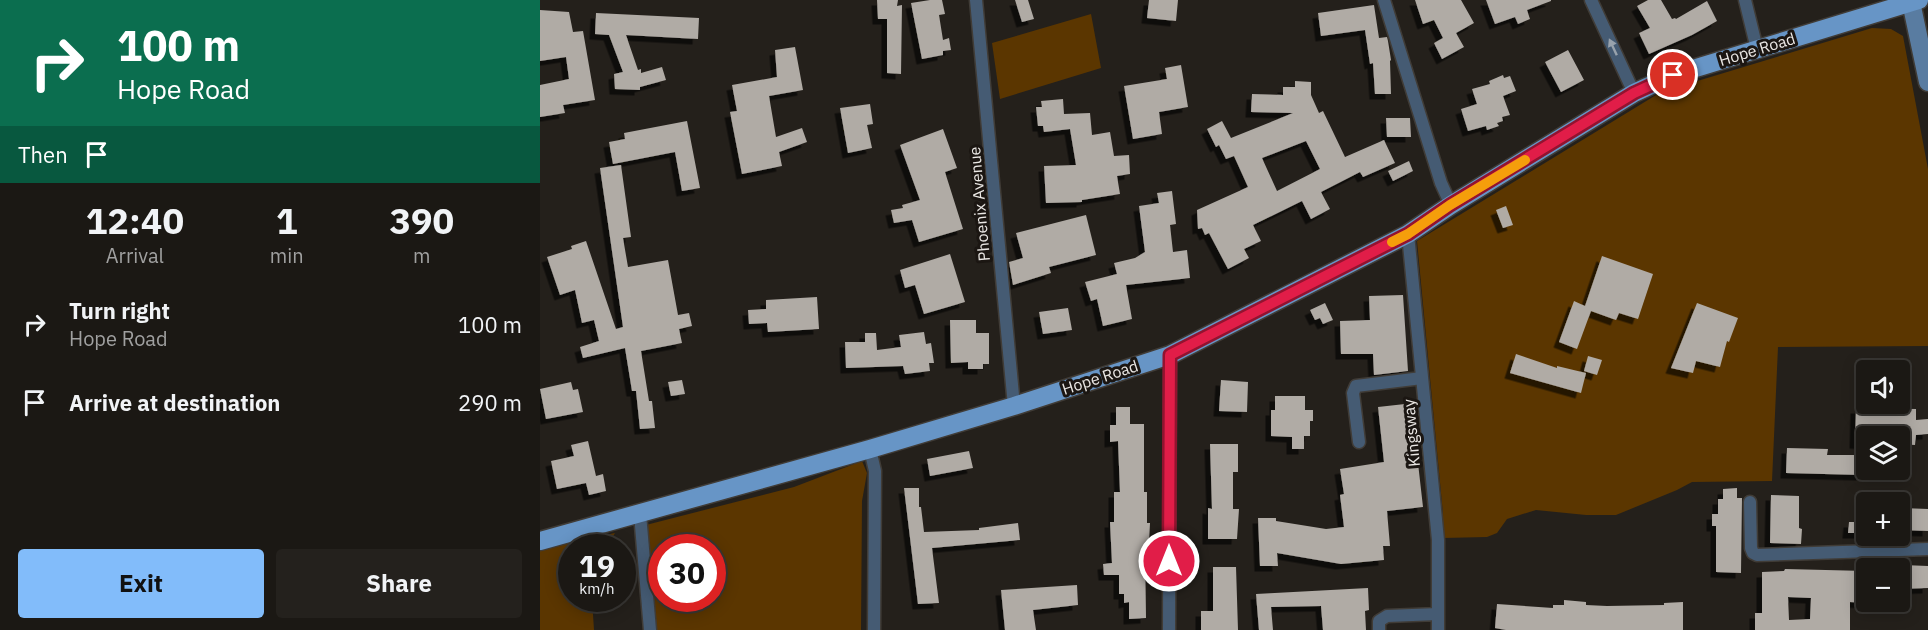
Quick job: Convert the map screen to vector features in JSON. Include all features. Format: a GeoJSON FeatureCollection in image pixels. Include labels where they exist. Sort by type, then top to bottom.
{"type":"FeatureCollection","features":[{"type":"Feature","properties":{"kind":"main road","name":"Hope Road"},"geometry":{"type":"LineString","coordinates":[[540,541],[870,449],[1014,406],[1170,355],[1408,234],[1450,205],[1634,93],[1673,75],[1914,1]]}},
{"type":"Feature","properties":{"kind":"main road"},"geometry":{"type":"LineString","coordinates":[[1914,1],[1928,82]]}},
{"type":"Feature","properties":{"kind":"street","name":"Phoenix Avenue"},"geometry":{"type":"LineString","coordinates":[[976,0],[1014,406]]}},
{"type":"Feature","properties":{"kind":"street"},"geometry":{"type":"LineString","coordinates":[[1384,0],[1441,183],[1450,205]]}},
{"type":"Feature","properties":{"kind":"street"},"geometry":{"type":"LineString","coordinates":[[1591,0],[1634,93]]}},
{"type":"Feature","properties":{"kind":"street"},"geometry":{"type":"LineString","coordinates":[[1745,0],[1757,49]]}},
{"type":"Feature","properties":{"kind":"street","name":"Kingsway"},"geometry":{"type":"LineString","coordinates":[[1408,234],[1438,540],[1438,630]]}},
{"type":"Feature","properties":{"kind":"street"},"geometry":{"type":"LineString","coordinates":[[1169,630],[1170,355]]}},
{"type":"Feature","properties":{"kind":"street"},"geometry":{"type":"LineString","coordinates":[[1359,441],[1353,393],[1356,386],[1422,378]]}},
{"type":"Feature","properties":{"kind":"street"},"geometry":{"type":"LineString","coordinates":[[870,449],[875,471],[874,630]]}},
{"type":"Feature","properties":{"kind":"street"},"geometry":{"type":"LineString","coordinates":[[1750,502],[1751,548],[1757,555],[1928,549]]}},
{"type":"Feature","properties":{"kind":"street"},"geometry":{"type":"LineString","coordinates":[[640,514],[650,630]]}},
{"type":"Feature","properties":{"kind":"street"},"geometry":{"type":"LineString","coordinates":[[1379,630],[1379,621],[1387,616],[1438,614]]}},
{"type":"Feature","properties":{"kind":"shaded area"},"geometry":{"type":"Polygon","coordinates":[[[1091,14],[1101,68],[1000,99],[992,43],[1091,14]]]}},
{"type":"Feature","properties":{"kind":"shaded area"},"geometry":{"type":"Polygon","coordinates":[[[1872,28],[1891,29],[1903,36],[1928,169],[1928,346],[1778,347],[1772,481],[1692,482],[1616,515],[1586,515],[1536,510],[1507,519],[1497,533],[1487,537],[1443,538],[1443,514],[1417,241],[1661,92],[1872,28]]]}},
{"type":"Feature","properties":{"kind":"shaded area"},"geometry":{"type":"Polygon","coordinates":[[[862,461],[867,473],[862,501],[861,630],[655,630],[653,612],[726,612],[726,534],[648,534],[648,548],[646,525],[794,487],[862,461]]]}},
{"type":"Feature","properties":{"kind":"shaded area"},"geometry":{"type":"Polygon","coordinates":[[[558,545],[558,612],[593,612],[594,630],[540,630],[540,549],[558,545]]]}},
{"type":"Feature","properties":{"kind":"building"},"geometry":{"type":"Polygon","coordinates":[[[877,0],[898,0],[897,6],[902,5],[901,74],[887,73],[887,19],[878,19],[877,0]]]}},
{"type":"Feature","properties":{"kind":"building"},"geometry":{"type":"Polygon","coordinates":[[[942,0],[945,14],[939,15],[943,40],[949,38],[951,50],[943,51],[943,55],[922,59],[911,3],[942,0]]]}},
{"type":"Feature","properties":{"kind":"building"},"geometry":{"type":"Polygon","coordinates":[[[1015,0],[1028,0],[1034,19],[1022,22],[1015,0]]]}},
{"type":"Feature","properties":{"kind":"building"},"geometry":{"type":"Polygon","coordinates":[[[1149,0],[1178,0],[1176,21],[1147,18],[1149,0]]]}},
{"type":"Feature","properties":{"kind":"building"},"geometry":{"type":"Polygon","coordinates":[[[1415,0],[1461,0],[1474,23],[1456,33],[1464,47],[1442,59],[1434,43],[1443,38],[1434,20],[1423,24],[1415,0]]]}},
{"type":"Feature","properties":{"kind":"building"},"geometry":{"type":"Polygon","coordinates":[[[1486,0],[1551,1],[1527,10],[1530,19],[1518,24],[1515,17],[1495,24],[1486,0]]]}},
{"type":"Feature","properties":{"kind":"building"},"geometry":{"type":"Polygon","coordinates":[[[1648,0],[1661,0],[1672,19],[1676,19],[1707,1],[1717,21],[1649,54],[1639,33],[1650,28],[1637,6],[1648,0]]]}},
{"type":"Feature","properties":{"kind":"building"},"geometry":{"type":"Polygon","coordinates":[[[1374,5],[1379,38],[1387,37],[1388,41],[1391,60],[1391,94],[1375,94],[1373,63],[1370,64],[1365,30],[1321,36],[1318,13],[1374,5]]]}},
{"type":"Feature","properties":{"kind":"building"},"geometry":{"type":"Polygon","coordinates":[[[540,10],[569,12],[573,32],[583,31],[595,100],[563,105],[565,113],[540,117],[540,85],[569,79],[566,57],[540,61],[540,10]]]}},
{"type":"Feature","properties":{"kind":"building"},"geometry":{"type":"Polygon","coordinates":[[[596,13],[699,18],[698,39],[626,35],[638,70],[641,69],[641,73],[662,67],[666,80],[640,87],[640,90],[615,89],[614,74],[623,72],[609,35],[595,34],[596,13]]]}},
{"type":"Feature","properties":{"kind":"building"},"geometry":{"type":"Polygon","coordinates":[[[795,47],[803,90],[769,96],[776,137],[802,128],[807,142],[779,152],[782,166],[742,174],[730,112],[737,111],[732,85],[777,77],[775,50],[795,47]]]}},
{"type":"Feature","properties":{"kind":"building"},"geometry":{"type":"Polygon","coordinates":[[[1568,50],[1584,80],[1561,92],[1545,62],[1568,50]]]}},
{"type":"Feature","properties":{"kind":"building"},"geometry":{"type":"Polygon","coordinates":[[[1181,65],[1188,107],[1159,112],[1162,134],[1133,139],[1124,86],[1167,79],[1165,68],[1181,65]]]}},
{"type":"Feature","properties":{"kind":"building"},"geometry":{"type":"Polygon","coordinates":[[[1503,75],[1504,78],[1510,76],[1516,91],[1503,96],[1510,115],[1502,117],[1503,121],[1497,123],[1499,126],[1487,130],[1486,126],[1468,131],[1461,109],[1477,104],[1472,89],[1490,84],[1489,81],[1503,75]]]}},
{"type":"Feature","properties":{"kind":"building"},"geometry":{"type":"Polygon","coordinates":[[[1295,81],[1311,82],[1311,95],[1319,113],[1323,111],[1345,157],[1384,140],[1395,163],[1363,177],[1360,172],[1321,192],[1330,209],[1311,219],[1302,201],[1253,225],[1261,241],[1244,249],[1249,258],[1228,269],[1209,233],[1205,235],[1202,228],[1198,229],[1197,210],[1248,187],[1234,156],[1226,159],[1219,145],[1216,147],[1207,129],[1222,121],[1231,138],[1293,113],[1251,112],[1252,94],[1283,95],[1283,87],[1295,87],[1295,81]],[[1306,141],[1262,158],[1277,191],[1320,169],[1306,141]]]}},
{"type":"Feature","properties":{"kind":"building"},"geometry":{"type":"Polygon","coordinates":[[[1063,99],[1064,114],[1090,113],[1092,135],[1110,132],[1114,156],[1129,155],[1130,174],[1117,176],[1120,194],[1082,200],[1082,202],[1046,203],[1044,166],[1076,165],[1070,129],[1044,132],[1043,126],[1038,126],[1036,107],[1042,107],[1041,101],[1063,99]]]}},
{"type":"Feature","properties":{"kind":"building"},"geometry":{"type":"Polygon","coordinates":[[[870,104],[873,124],[867,125],[872,148],[848,153],[840,108],[870,104]]]}},
{"type":"Feature","properties":{"kind":"building"},"geometry":{"type":"Polygon","coordinates":[[[1386,118],[1410,118],[1411,137],[1387,137],[1386,118]]]}},
{"type":"Feature","properties":{"kind":"building"},"geometry":{"type":"Polygon","coordinates":[[[687,121],[700,188],[682,191],[675,152],[613,164],[609,142],[625,139],[624,133],[687,121]]]}},
{"type":"Feature","properties":{"kind":"building"},"geometry":{"type":"Polygon","coordinates":[[[943,129],[957,168],[945,172],[963,229],[919,242],[912,220],[894,223],[891,210],[903,208],[902,205],[920,200],[900,145],[943,129]]]}},
{"type":"Feature","properties":{"kind":"building"},"geometry":{"type":"Polygon","coordinates":[[[1409,161],[1413,171],[1393,181],[1388,171],[1409,161]]]}},
{"type":"Feature","properties":{"kind":"building"},"geometry":{"type":"Polygon","coordinates":[[[621,165],[631,237],[623,238],[628,267],[668,260],[678,315],[689,313],[692,326],[679,329],[682,343],[641,351],[649,401],[652,401],[655,428],[640,429],[636,391],[632,391],[625,348],[583,358],[580,347],[599,341],[594,320],[582,323],[575,290],[560,295],[547,257],[572,249],[571,246],[586,241],[616,329],[623,327],[600,168],[621,165]]]}},
{"type":"Feature","properties":{"kind":"building"},"geometry":{"type":"Polygon","coordinates":[[[1172,191],[1176,224],[1170,225],[1173,252],[1187,250],[1190,278],[1126,285],[1132,319],[1103,326],[1097,299],[1091,301],[1085,282],[1117,274],[1114,263],[1135,258],[1145,252],[1139,206],[1159,203],[1157,193],[1172,191]]]}},
{"type":"Feature","properties":{"kind":"building"},"geometry":{"type":"Polygon","coordinates":[[[1506,206],[1513,225],[1503,228],[1496,210],[1506,206]]]}},
{"type":"Feature","properties":{"kind":"building"},"geometry":{"type":"Polygon","coordinates":[[[1086,215],[1096,255],[1049,267],[1051,273],[1013,285],[1009,262],[1023,258],[1016,233],[1086,215]]]}},
{"type":"Feature","properties":{"kind":"building"},"geometry":{"type":"Polygon","coordinates":[[[950,254],[965,302],[924,314],[915,285],[905,288],[900,270],[950,254]]]}},
{"type":"Feature","properties":{"kind":"building"},"geometry":{"type":"Polygon","coordinates":[[[1602,256],[1653,274],[1638,319],[1619,313],[1616,320],[1591,311],[1577,349],[1559,342],[1574,301],[1585,306],[1602,256]]]}},
{"type":"Feature","properties":{"kind":"building"},"geometry":{"type":"Polygon","coordinates":[[[1403,295],[1408,371],[1374,375],[1373,354],[1341,354],[1340,321],[1370,320],[1369,296],[1403,295]]]}},
{"type":"Feature","properties":{"kind":"building"},"geometry":{"type":"Polygon","coordinates":[[[817,297],[819,329],[768,332],[767,323],[749,324],[748,310],[766,309],[766,300],[817,297]]]}},
{"type":"Feature","properties":{"kind":"building"},"geometry":{"type":"Polygon","coordinates":[[[1325,303],[1333,320],[1323,324],[1320,318],[1315,320],[1310,310],[1325,303]]]}},
{"type":"Feature","properties":{"kind":"building"},"geometry":{"type":"Polygon","coordinates":[[[1697,303],[1738,318],[1729,342],[1727,341],[1720,367],[1696,361],[1693,373],[1671,368],[1697,303]]]}},
{"type":"Feature","properties":{"kind":"building"},"geometry":{"type":"Polygon","coordinates":[[[1068,308],[1072,330],[1043,334],[1039,312],[1068,308]]]}},
{"type":"Feature","properties":{"kind":"building"},"geometry":{"type":"Polygon","coordinates":[[[950,320],[976,320],[976,333],[989,333],[989,364],[983,364],[983,369],[968,369],[968,362],[951,363],[950,320]]]}},
{"type":"Feature","properties":{"kind":"building"},"geometry":{"type":"Polygon","coordinates":[[[924,332],[926,344],[931,343],[934,363],[929,363],[930,371],[905,374],[903,366],[846,368],[845,342],[865,342],[865,333],[876,333],[877,350],[901,347],[899,335],[924,332]]]}},
{"type":"Feature","properties":{"kind":"building"},"geometry":{"type":"Polygon","coordinates":[[[1516,354],[1557,368],[1557,366],[1586,373],[1581,393],[1510,373],[1516,354]]]}},
{"type":"Feature","properties":{"kind":"building"},"geometry":{"type":"Polygon","coordinates":[[[1588,356],[1602,360],[1597,375],[1584,371],[1588,356]]]}},
{"type":"Feature","properties":{"kind":"building"},"geometry":{"type":"Polygon","coordinates":[[[682,380],[685,394],[671,396],[668,382],[682,380]]]}},
{"type":"Feature","properties":{"kind":"building"},"geometry":{"type":"Polygon","coordinates":[[[1221,380],[1248,382],[1247,412],[1219,411],[1221,380]]]}},
{"type":"Feature","properties":{"kind":"building"},"geometry":{"type":"Polygon","coordinates":[[[571,382],[573,390],[578,389],[583,412],[546,419],[540,389],[571,382]]]}},
{"type":"Feature","properties":{"kind":"building"},"geometry":{"type":"Polygon","coordinates":[[[1275,396],[1305,396],[1305,410],[1313,410],[1310,436],[1304,436],[1304,449],[1292,449],[1292,437],[1271,436],[1271,410],[1275,410],[1275,396]]]}},
{"type":"Feature","properties":{"kind":"building"},"geometry":{"type":"Polygon","coordinates":[[[1414,403],[1417,428],[1414,428],[1423,507],[1387,511],[1390,546],[1383,546],[1384,560],[1341,564],[1277,553],[1278,566],[1260,566],[1258,518],[1276,518],[1276,521],[1326,529],[1344,527],[1340,495],[1344,494],[1340,469],[1384,462],[1378,407],[1414,403]]]}},
{"type":"Feature","properties":{"kind":"building"},"geometry":{"type":"Polygon","coordinates":[[[1116,407],[1130,407],[1130,424],[1144,424],[1144,492],[1147,492],[1147,523],[1150,523],[1149,543],[1145,543],[1146,618],[1129,619],[1129,602],[1124,603],[1124,594],[1119,594],[1119,575],[1104,575],[1103,564],[1112,563],[1110,522],[1114,522],[1114,492],[1120,492],[1118,441],[1110,442],[1110,425],[1116,425],[1116,407]]]}},
{"type":"Feature","properties":{"kind":"building"},"geometry":{"type":"Polygon","coordinates":[[[1856,408],[1856,414],[1910,414],[1910,409],[1916,409],[1916,420],[1928,419],[1928,434],[1916,435],[1915,445],[1910,445],[1910,426],[1856,426],[1855,443],[1856,408]]]}},
{"type":"Feature","properties":{"kind":"building"},"geometry":{"type":"Polygon","coordinates":[[[588,441],[596,476],[603,474],[606,491],[589,495],[586,483],[557,489],[551,461],[574,456],[571,445],[588,441]]]}},
{"type":"Feature","properties":{"kind":"building"},"geometry":{"type":"Polygon","coordinates":[[[1210,444],[1238,444],[1238,472],[1233,472],[1233,509],[1239,509],[1237,539],[1208,539],[1208,508],[1212,509],[1210,444]]]}},
{"type":"Feature","properties":{"kind":"building"},"geometry":{"type":"Polygon","coordinates":[[[1787,448],[1828,449],[1827,455],[1856,455],[1856,475],[1786,473],[1787,448]]]}},
{"type":"Feature","properties":{"kind":"building"},"geometry":{"type":"Polygon","coordinates":[[[969,451],[973,468],[930,476],[927,459],[969,451]]]}},
{"type":"Feature","properties":{"kind":"building"},"geometry":{"type":"Polygon","coordinates":[[[904,488],[919,488],[919,507],[921,507],[924,532],[979,530],[979,528],[1018,523],[1020,540],[932,548],[939,603],[918,604],[904,488]]]}},
{"type":"Feature","properties":{"kind":"building"},"geometry":{"type":"Polygon","coordinates":[[[1737,488],[1737,498],[1742,498],[1741,573],[1716,572],[1716,526],[1712,526],[1712,514],[1718,514],[1718,499],[1723,499],[1723,489],[1737,488]]]}},
{"type":"Feature","properties":{"kind":"building"},"geometry":{"type":"Polygon","coordinates":[[[1771,495],[1799,496],[1801,544],[1770,543],[1771,495]]]}},
{"type":"Feature","properties":{"kind":"building"},"geometry":{"type":"Polygon","coordinates":[[[1910,508],[1928,509],[1928,531],[1910,530],[1910,508]]]}},
{"type":"Feature","properties":{"kind":"building"},"geometry":{"type":"Polygon","coordinates":[[[1849,522],[1856,522],[1856,533],[1848,533],[1849,522]]]}},
{"type":"Feature","properties":{"kind":"building"},"geometry":{"type":"Polygon","coordinates":[[[1910,565],[1928,566],[1928,588],[1910,589],[1910,565]]]}},
{"type":"Feature","properties":{"kind":"building"},"geometry":{"type":"Polygon","coordinates":[[[1213,567],[1236,567],[1238,630],[1201,630],[1201,611],[1213,611],[1213,567]]]}},
{"type":"Feature","properties":{"kind":"building"},"geometry":{"type":"Polygon","coordinates":[[[1785,569],[1856,571],[1856,602],[1850,602],[1850,630],[1755,630],[1755,613],[1762,613],[1762,572],[1784,571],[1785,569]],[[1788,597],[1789,620],[1810,619],[1811,598],[1788,597]]]}},
{"type":"Feature","properties":{"kind":"building"},"geometry":{"type":"Polygon","coordinates":[[[1077,585],[1078,605],[1033,610],[1036,630],[1005,630],[1001,590],[1077,585]]]}},
{"type":"Feature","properties":{"kind":"building"},"geometry":{"type":"Polygon","coordinates":[[[1368,588],[1369,610],[1365,611],[1366,630],[1323,630],[1321,606],[1271,607],[1273,630],[1259,630],[1256,594],[1368,588]]]}},
{"type":"Feature","properties":{"kind":"building"},"geometry":{"type":"Polygon","coordinates":[[[1564,600],[1586,602],[1586,605],[1607,606],[1664,605],[1664,603],[1683,602],[1683,630],[1506,630],[1495,628],[1497,604],[1553,608],[1553,605],[1564,605],[1564,600]]]}},
{"type":"Feature","properties":{"kind":"slow traffic"},"geometry":{"type":"LineString","coordinates":[[1392,242],[1525,160]]}},
{"type":"Feature","properties":{"kind":"route"},"geometry":{"type":"LineString","coordinates":[[1169,561],[1170,355],[1408,234],[1450,205],[1634,93],[1673,75]]}}]}
